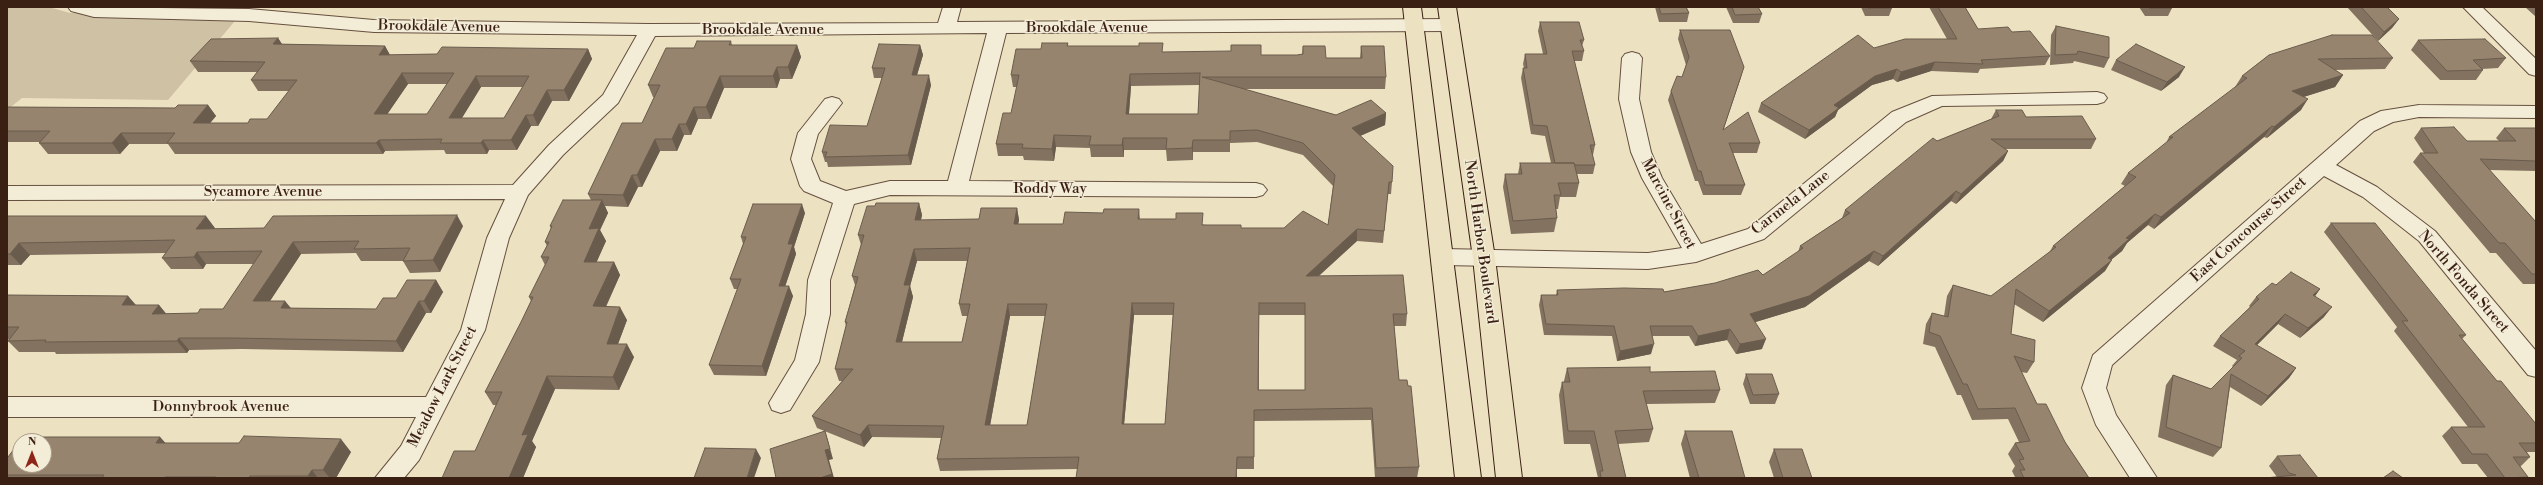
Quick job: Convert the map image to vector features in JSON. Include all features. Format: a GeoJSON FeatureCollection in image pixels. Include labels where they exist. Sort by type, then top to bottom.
{"type":"FeatureCollection","features":[{"type":"Feature","properties":{"kind":"main road"},"geometry":{"type":"LineString","coordinates":[[1413,16],[1443,257],[1468,478]]}},
{"type":"Feature","properties":{"kind":"main road","name":"North Harbor Boulevard"},"geometry":{"type":"LineString","coordinates":[[1449,16],[1484,258],[1509,478]]}},
{"type":"Feature","properties":{"kind":"street","name":"Brookdale Avenue"},"geometry":{"type":"LineString","coordinates":[[77,7],[94,11],[248,15],[374,26],[649,30],[998,29],[1449,16]]}},
{"type":"Feature","properties":{"kind":"street"},"geometry":{"type":"LineString","coordinates":[[946,29],[952,7]]}},
{"type":"Feature","properties":{"kind":"street"},"geometry":{"type":"LineString","coordinates":[[2472,7],[2536,70]]}},
{"type":"Feature","properties":{"kind":"street"},"geometry":{"type":"LineString","coordinates":[[957,188],[998,29]]}},
{"type":"Feature","properties":{"kind":"street","name":"Meadow Lark Street"},"geometry":{"type":"LineString","coordinates":[[388,478],[410,453],[474,330],[498,238],[520,192],[556,150],[611,99],[649,30]]}},
{"type":"Feature","properties":{"kind":"street","name":"Marcine Street"},"geometry":{"type":"LineString","coordinates":[[1632,58],[1629,99],[1641,152],[1652,178],[1696,254]]}},
{"type":"Feature","properties":{"kind":"street","name":"Carmela Lane"},"geometry":{"type":"LineString","coordinates":[[1443,257],[1648,261],[1696,254],[1756,234],[1899,117],[1939,100],[2097,98]]}},
{"type":"Feature","properties":{"kind":"street"},"geometry":{"type":"LineString","coordinates":[[781,403],[807,362],[818,314],[820,280],[845,199],[811,186],[801,158],[808,133],[832,103]]}},
{"type":"Feature","properties":{"kind":"street","name":"East Concourse Street"},"geometry":{"type":"LineString","coordinates":[[2144,478],[2105,418],[2094,388],[2101,361],[2367,126],[2388,116],[2420,111],[2536,112]]}},
{"type":"Feature","properties":{"kind":"street","name":"North Fonda Street"},"geometry":{"type":"LineString","coordinates":[[2322,166],[2370,192],[2427,236],[2536,368]]}},
{"type":"Feature","properties":{"kind":"street","name":"Roddy Way"},"geometry":{"type":"LineString","coordinates":[[845,199],[890,188],[1256,190]]}},
{"type":"Feature","properties":{"kind":"street","name":"Sycamore Avenue"},"geometry":{"type":"LineString","coordinates":[[7,193],[520,192]]}},
{"type":"Feature","properties":{"kind":"street","name":"Donnybrook Avenue"},"geometry":{"type":"LineString","coordinates":[[7,407],[434,407]]}},
{"type":"Feature","properties":{"kind":"shaded area"},"geometry":{"type":"Polygon","coordinates":[[[7,7],[49,7],[70,13],[240,15],[168,100],[22,98],[7,110],[7,7]]]}},
{"type":"Feature","properties":{"kind":"building"},"geometry":{"type":"Polygon","coordinates":[[[1659,7],[1686,7],[1689,13],[1661,14],[1659,7]]]}},
{"type":"Feature","properties":{"kind":"building"},"geometry":{"type":"Polygon","coordinates":[[[1732,7],[1758,7],[1762,14],[1735,15],[1732,7]]]}},
{"type":"Feature","properties":{"kind":"building"},"geometry":{"type":"Polygon","coordinates":[[[1892,7],[1892,8],[1868,8],[1892,7]]]}},
{"type":"Feature","properties":{"kind":"building"},"geometry":{"type":"Polygon","coordinates":[[[1938,7],[1965,7],[1978,29],[2008,27],[2012,32],[2030,31],[2050,56],[1981,60],[1983,64],[1935,62],[1901,72],[1897,69],[1875,76],[1834,105],[1839,108],[1809,130],[1761,103],[1858,35],[1874,48],[1905,39],[1957,39],[1938,7]]]}},
{"type":"Feature","properties":{"kind":"building"},"geometry":{"type":"Polygon","coordinates":[[[2171,7],[2172,8],[2149,8],[2171,7]]]}},
{"type":"Feature","properties":{"kind":"building"},"geometry":{"type":"Polygon","coordinates":[[[2361,7],[2387,7],[2399,19],[2384,32],[2361,7]]]}},
{"type":"Feature","properties":{"kind":"building"},"geometry":{"type":"Polygon","coordinates":[[[1540,22],[1579,22],[1584,40],[1580,40],[1584,51],[1572,51],[1595,145],[1590,145],[1595,165],[1555,163],[1547,126],[1533,125],[1523,68],[1527,68],[1525,54],[1547,54],[1540,22]]]}},
{"type":"Feature","properties":{"kind":"building"},"geometry":{"type":"Polygon","coordinates":[[[2056,26],[2109,37],[2109,58],[2078,51],[2077,54],[2055,55],[2056,26]]]}},
{"type":"Feature","properties":{"kind":"building"},"geometry":{"type":"Polygon","coordinates":[[[1680,30],[1730,30],[1744,67],[1723,130],[1748,112],[1760,143],[1729,143],[1745,185],[1705,185],[1701,171],[1698,171],[1671,91],[1677,76],[1682,77],[1689,57],[1680,30]]]}},
{"type":"Feature","properties":{"kind":"building"},"geometry":{"type":"Polygon","coordinates":[[[2332,35],[2372,35],[2393,58],[2318,59],[2343,75],[2292,91],[2308,99],[2274,127],[2272,126],[2161,217],[2155,214],[2126,238],[2129,239],[2108,258],[2112,260],[2049,311],[2016,289],[2011,334],[2035,340],[2034,362],[2014,356],[2037,404],[2046,404],[2065,442],[2089,478],[2024,478],[2020,470],[2025,470],[2019,460],[2024,459],[2015,443],[2030,441],[2015,408],[1978,409],[1967,384],[1963,384],[1940,336],[1929,332],[1932,313],[1948,317],[1953,285],[1991,296],[2056,247],[2053,246],[2136,177],[2128,173],[2173,137],[2169,137],[2247,78],[2242,76],[2269,55],[2332,35]]]}},
{"type":"Feature","properties":{"kind":"building"},"geometry":{"type":"Polygon","coordinates":[[[278,38],[273,44],[385,46],[379,55],[437,54],[442,47],[588,49],[564,90],[547,90],[533,115],[526,115],[511,140],[483,140],[481,143],[440,143],[442,139],[379,140],[376,143],[167,143],[175,133],[121,133],[112,143],[39,143],[50,131],[7,131],[7,107],[175,108],[178,105],[208,105],[193,123],[248,123],[250,119],[267,119],[297,80],[251,80],[265,62],[190,61],[211,39],[278,38]],[[402,73],[374,114],[427,114],[454,73],[402,73]],[[476,76],[449,118],[504,118],[529,76],[476,76]]]}},
{"type":"Feature","properties":{"kind":"building"},"geometry":{"type":"Polygon","coordinates":[[[2485,39],[2506,58],[2473,60],[2483,70],[2447,71],[2418,40],[2485,39]]]}},
{"type":"Feature","properties":{"kind":"building"},"geometry":{"type":"Polygon","coordinates":[[[697,41],[731,41],[729,45],[797,45],[788,67],[777,67],[773,76],[720,76],[706,107],[694,107],[686,124],[679,124],[672,139],[655,139],[637,175],[632,175],[623,195],[588,194],[622,123],[642,123],[660,85],[648,85],[666,48],[694,48],[697,41]]]}},
{"type":"Feature","properties":{"kind":"building"},"geometry":{"type":"Polygon","coordinates":[[[1042,43],[1068,43],[1067,46],[1139,46],[1139,43],[1163,43],[1162,52],[1231,51],[1231,45],[1261,45],[1261,55],[1297,55],[1303,54],[1303,46],[1325,46],[1326,58],[1362,58],[1361,46],[1384,46],[1386,77],[1202,77],[1336,115],[1371,100],[1386,113],[1352,128],[1393,166],[1392,182],[1389,182],[1384,231],[1357,229],[1306,276],[1403,275],[1407,314],[1393,314],[1399,380],[1407,380],[1408,386],[1411,386],[1419,467],[1376,468],[1372,408],[1254,410],[1254,457],[1237,457],[1236,478],[1076,478],[1079,457],[937,459],[944,426],[868,425],[860,435],[812,416],[853,369],[835,369],[847,322],[845,322],[858,277],[852,276],[864,235],[858,235],[867,206],[875,206],[876,203],[919,203],[915,220],[979,219],[981,208],[1017,208],[1014,224],[1063,224],[1065,212],[1103,213],[1104,209],[1139,209],[1138,219],[1176,219],[1176,213],[1203,213],[1202,225],[1241,225],[1241,228],[1284,228],[1303,211],[1328,225],[1335,175],[1303,143],[1257,130],[1230,131],[1230,140],[1193,140],[1192,148],[1166,149],[1167,138],[1123,138],[1122,145],[1089,145],[1091,136],[1054,135],[1052,149],[1022,148],[1023,144],[996,144],[1003,113],[1011,113],[1014,99],[1019,75],[1011,75],[1016,49],[1041,49],[1042,43]],[[1200,73],[1130,74],[1126,114],[1198,114],[1200,73]],[[970,248],[914,249],[904,285],[910,285],[896,342],[962,342],[970,304],[959,304],[970,248]],[[1132,303],[1122,424],[1165,424],[1174,303],[1132,303]],[[1259,303],[1258,390],[1305,390],[1305,303],[1259,303]],[[1008,304],[985,425],[1027,425],[1047,304],[1008,304]]]}},
{"type":"Feature","properties":{"kind":"building"},"geometry":{"type":"Polygon","coordinates":[[[879,44],[920,45],[912,75],[929,75],[908,155],[825,157],[827,152],[822,152],[830,125],[867,126],[885,68],[872,68],[879,44]]]}},
{"type":"Feature","properties":{"kind":"building"},"geometry":{"type":"Polygon","coordinates":[[[2136,44],[2185,67],[2167,82],[2116,60],[2136,44]]]}},
{"type":"Feature","properties":{"kind":"building"},"geometry":{"type":"Polygon","coordinates":[[[1996,110],[2022,110],[2026,117],[2082,116],[2096,139],[1991,139],[2008,151],[1961,194],[1956,191],[1883,256],[1874,251],[1809,296],[1750,314],[1766,339],[1740,344],[1730,329],[1698,336],[1692,326],[1650,326],[1654,344],[1620,351],[1614,326],[1546,324],[1541,295],[1558,295],[1557,290],[1624,288],[1663,289],[1664,292],[1715,283],[1758,270],[1763,275],[1803,248],[1800,246],[1850,213],[1845,210],[1933,138],[1937,141],[1999,116],[1996,110]]]}},
{"type":"Feature","properties":{"kind":"building"},"geometry":{"type":"Polygon","coordinates":[[[2454,127],[2467,141],[2516,141],[2504,128],[2536,128],[2536,161],[2480,159],[2536,222],[2536,274],[2532,274],[2505,243],[2499,243],[2420,153],[2438,153],[2421,128],[2454,127]]]}},
{"type":"Feature","properties":{"kind":"building"},"geometry":{"type":"Polygon","coordinates":[[[1520,163],[1574,163],[1579,183],[1558,183],[1561,195],[1554,195],[1557,218],[1513,221],[1505,174],[1522,174],[1520,163]]]}},
{"type":"Feature","properties":{"kind":"building"},"geometry":{"type":"Polygon","coordinates":[[[563,200],[602,200],[589,229],[599,228],[584,262],[614,262],[593,306],[620,307],[607,344],[627,344],[613,377],[547,376],[522,435],[528,434],[509,478],[442,478],[454,451],[475,451],[502,392],[485,392],[533,297],[529,297],[549,257],[541,257],[549,242],[545,242],[552,226],[550,226],[563,200]]]}},
{"type":"Feature","properties":{"kind":"building"},"geometry":{"type":"Polygon","coordinates":[[[753,204],[802,204],[788,244],[793,244],[779,286],[789,286],[762,366],[709,365],[741,279],[730,279],[746,237],[741,237],[753,204]]]}},
{"type":"Feature","properties":{"kind":"building"},"geometry":{"type":"Polygon","coordinates":[[[457,215],[433,260],[403,261],[410,248],[354,249],[359,241],[293,242],[253,301],[285,301],[281,308],[376,309],[383,298],[396,298],[407,280],[436,280],[424,301],[419,301],[396,341],[179,338],[177,341],[8,341],[19,327],[7,327],[7,295],[128,296],[122,305],[159,305],[152,314],[198,313],[200,309],[223,309],[262,251],[197,252],[194,257],[162,258],[175,240],[19,243],[10,254],[7,254],[7,216],[206,216],[196,229],[264,228],[273,216],[457,215]]]}},
{"type":"Feature","properties":{"kind":"building"},"geometry":{"type":"Polygon","coordinates":[[[2331,223],[2375,223],[2466,335],[2459,335],[2497,381],[2501,381],[2536,424],[2536,443],[2519,443],[2530,457],[2513,457],[2528,477],[2505,478],[2487,454],[2472,454],[2451,427],[2485,427],[2402,321],[2408,321],[2331,223]]]}},
{"type":"Feature","properties":{"kind":"building"},"geometry":{"type":"Polygon","coordinates":[[[2291,272],[2320,289],[2313,295],[2332,307],[2308,328],[2285,314],[2255,344],[2296,368],[2268,396],[2231,374],[2221,448],[2166,427],[2173,375],[2211,389],[2242,358],[2239,356],[2245,351],[2220,336],[2259,299],[2256,297],[2272,283],[2276,285],[2291,272]]]}},
{"type":"Feature","properties":{"kind":"building"},"geometry":{"type":"Polygon","coordinates":[[[1650,367],[1650,372],[1715,371],[1720,390],[1643,391],[1653,429],[1615,431],[1626,478],[1601,478],[1600,471],[1603,471],[1594,431],[1568,431],[1562,382],[1570,382],[1567,368],[1650,367]]]}},
{"type":"Feature","properties":{"kind":"building"},"geometry":{"type":"Polygon","coordinates":[[[1746,374],[1772,374],[1779,394],[1753,395],[1746,374]]]}},
{"type":"Feature","properties":{"kind":"building"},"geometry":{"type":"Polygon","coordinates":[[[825,431],[830,449],[825,450],[832,474],[820,478],[776,478],[770,449],[825,431]]]}},
{"type":"Feature","properties":{"kind":"building"},"geometry":{"type":"Polygon","coordinates":[[[1685,431],[1732,431],[1745,478],[1699,478],[1685,431]]]}},
{"type":"Feature","properties":{"kind":"building"},"geometry":{"type":"Polygon","coordinates":[[[244,436],[341,439],[323,470],[312,470],[308,476],[250,476],[248,478],[102,478],[104,475],[7,475],[7,457],[12,452],[12,473],[52,473],[52,437],[160,437],[156,443],[239,443],[244,436]]]}},
{"type":"Feature","properties":{"kind":"building"},"geometry":{"type":"Polygon","coordinates":[[[705,448],[756,449],[747,478],[694,478],[705,448]]]}},
{"type":"Feature","properties":{"kind":"building"},"geometry":{"type":"Polygon","coordinates":[[[1774,449],[1802,449],[1812,478],[1783,478],[1774,449]]]}},
{"type":"Feature","properties":{"kind":"building"},"geometry":{"type":"Polygon","coordinates":[[[2300,455],[2318,478],[2265,478],[2296,475],[2289,473],[2277,456],[2300,455]]]}},
{"type":"Feature","properties":{"kind":"building"},"geometry":{"type":"Polygon","coordinates":[[[2393,471],[2403,478],[2383,478],[2393,471]]]}}]}
